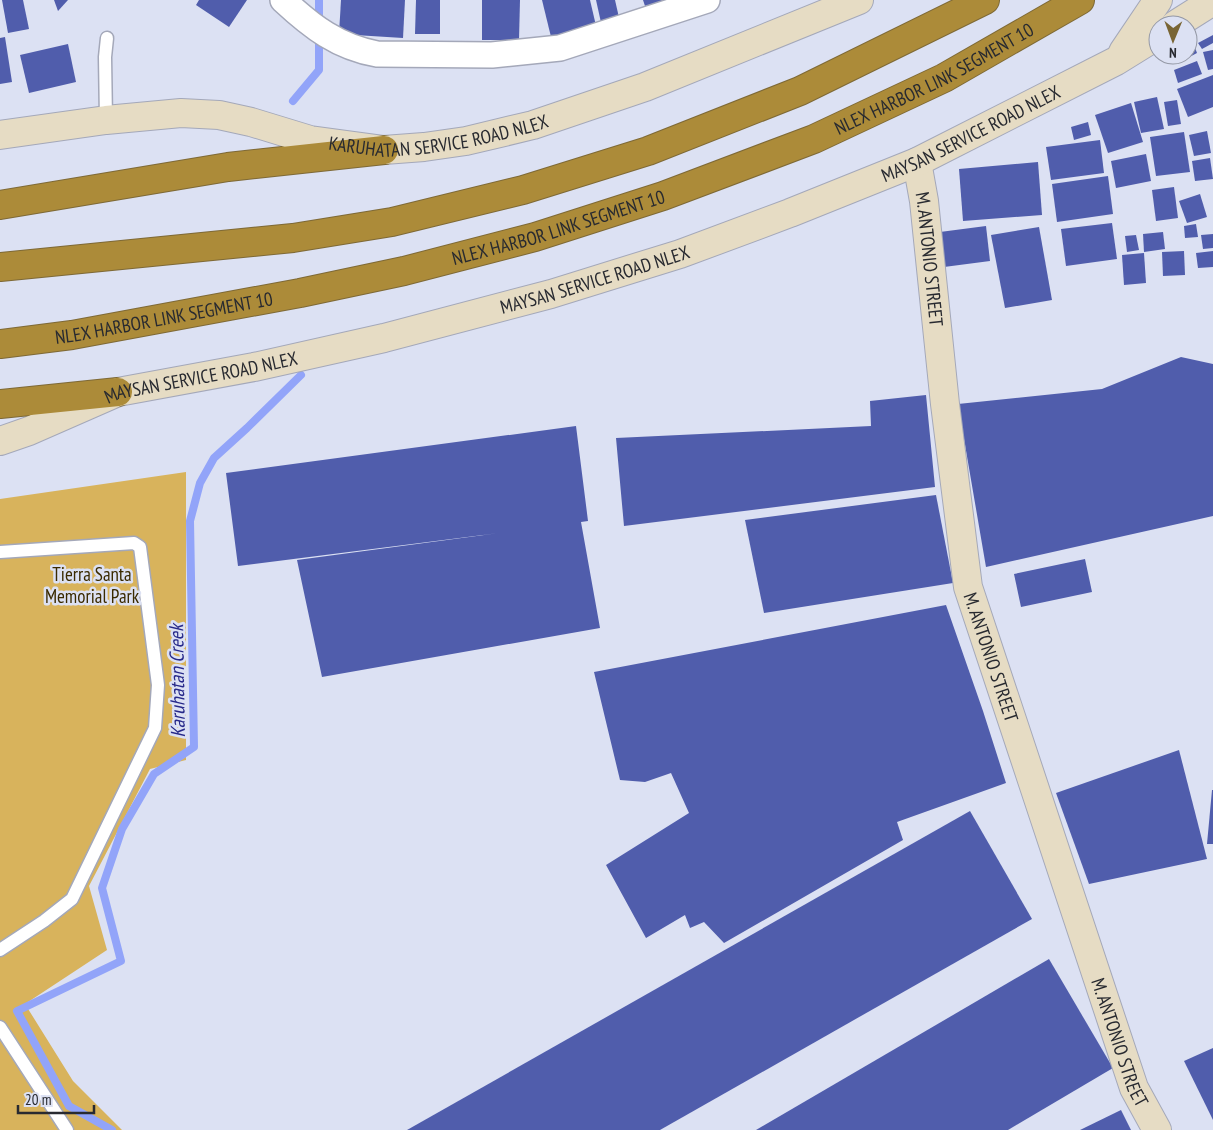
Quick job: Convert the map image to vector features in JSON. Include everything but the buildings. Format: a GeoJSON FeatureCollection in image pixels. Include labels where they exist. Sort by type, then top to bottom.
{"type":"FeatureCollection","features":[{"type":"Feature","properties":{"kind":"highway"},"geometry":{"type":"LineString","coordinates":[[0,267],[293,238],[392,222],[523,190],[648,151],[800,91],[985,0]]}},
{"type":"Feature","properties":{"kind":"highway","name":"NLEX HARBOR LINK SEGMENT 10"},"geometry":{"type":"LineString","coordinates":[[0,344],[72,335],[300,293],[404,271],[535,237],[681,190],[814,139],[935,82],[1080,0]]}},
{"type":"Feature","properties":{"kind":"highway"},"geometry":{"type":"LineString","coordinates":[[0,205],[228,167],[384,150]]}},
{"type":"Feature","properties":{"kind":"highway"},"geometry":{"type":"LineString","coordinates":[[0,404],[118,392]]}},
{"type":"Feature","properties":{"kind":"street"},"geometry":{"type":"LineString","coordinates":[[283,0],[317,29],[359,51],[377,54],[492,55],[560,48],[706,0]]}},
{"type":"Feature","properties":{"kind":"street","name":"KARUHATAN SERVICE ROAD NLEX"},"geometry":{"type":"LineString","coordinates":[[0,135],[106,120],[181,113],[219,115],[310,140],[384,150],[466,141],[533,125],[645,87],[859,0]]}},
{"type":"Feature","properties":{"kind":"street"},"geometry":{"type":"LineString","coordinates":[[1116,61],[1158,0]]}},
{"type":"Feature","properties":{"kind":"street"},"geometry":{"type":"LineString","coordinates":[[1190,15],[1213,1]]}},
{"type":"Feature","properties":{"kind":"street","name":"MAYSAN SERVICE ROAD NLEX"},"geometry":{"type":"LineString","coordinates":[[0,441],[29,431],[118,392],[254,367],[375,340],[551,294],[680,254],[790,213],[917,162],[1116,61],[1148,41]]}},
{"type":"Feature","properties":{"kind":"street","name":"M. ANTONIO STREET"},"geometry":{"type":"LineString","coordinates":[[917,162],[923,192],[945,404],[968,587],[1134,1088],[1156,1130]]}},
{"type":"Feature","properties":{"kind":"lane"},"geometry":{"type":"LineString","coordinates":[[106,120],[105,58],[107,38]]}},
{"type":"Feature","properties":{"kind":"lane"},"geometry":{"type":"LineString","coordinates":[[0,552],[134,542],[140,547],[158,685],[155,728],[72,898],[44,921],[0,950]]}},
{"type":"Feature","properties":{"kind":"lane"},"geometry":{"type":"LineString","coordinates":[[0,1027],[67,1130]]}},
{"type":"Feature","properties":{"kind":"green space","name":"Tierra Santa Memorial Park"},"geometry":{"type":"Polygon","coordinates":[[[186,472],[186,760],[150,769],[89,886],[107,950],[25,1004],[73,1081],[122,1130],[0,1130],[0,499],[186,472]]]}},
{"type":"Feature","properties":{"kind":"waterway","name":"Karuhatan Creek"},"geometry":{"type":"LineString","coordinates":[[319,0],[319,23]]}},
{"type":"Feature","properties":{"kind":"waterway","name":"Karuhatan Creek"},"geometry":{"type":"LineString","coordinates":[[293,101],[319,70],[319,34]]}},
{"type":"Feature","properties":{"kind":"waterway","name":"Karuhatan Creek"},"geometry":{"type":"LineString","coordinates":[[112,1130],[69,1106],[17,1011],[121,961],[102,888],[122,829],[154,774],[194,747],[190,521],[200,483],[214,458],[301,375]]}}]}
